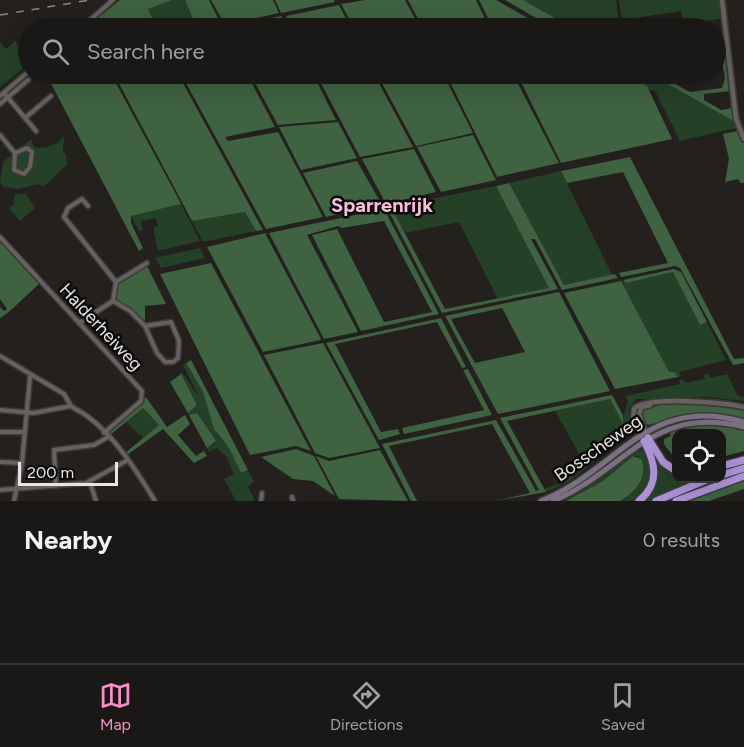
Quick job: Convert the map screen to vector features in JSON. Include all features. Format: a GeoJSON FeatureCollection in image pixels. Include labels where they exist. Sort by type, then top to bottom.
{"type":"FeatureCollection","features":[{"type":"Feature","properties":{"kind":"highway"},"geometry":{"type":"LineString","coordinates":[[644,435],[663,462],[672,468]]}},
{"type":"Feature","properties":{"kind":"highway"},"geometry":{"type":"LineString","coordinates":[[639,501],[648,492],[655,474],[652,456],[644,435]]}},
{"type":"Feature","properties":{"kind":"highway"},"geometry":{"type":"LineString","coordinates":[[726,465],[744,460]]}},
{"type":"Feature","properties":{"kind":"highway"},"geometry":{"type":"LineString","coordinates":[[726,474],[744,468]]}},
{"type":"Feature","properties":{"kind":"highway"},"geometry":{"type":"LineString","coordinates":[[676,501],[744,476]]}},
{"type":"Feature","properties":{"kind":"highway"},"geometry":{"type":"LineString","coordinates":[[656,501],[699,483]]}},
{"type":"Feature","properties":{"kind":"main road","name":"Bosscheweg"},"geometry":{"type":"LineString","coordinates":[[541,501],[576,484],[644,435],[693,416],[720,416],[744,422]]}},
{"type":"Feature","properties":{"kind":"main road","name":"Bosscheweg"},"geometry":{"type":"LineString","coordinates":[[553,501],[591,482],[644,435],[689,423],[720,422],[744,427]]}},
{"type":"Feature","properties":{"kind":"street"},"geometry":{"type":"LineString","coordinates":[[92,18],[113,0]]}},
{"type":"Feature","properties":{"kind":"street"},"geometry":{"type":"LineString","coordinates":[[722,0],[724,18]]}},
{"type":"Feature","properties":{"kind":"street"},"geometry":{"type":"LineString","coordinates":[[726,30],[739,129],[744,139]]}},
{"type":"Feature","properties":{"kind":"street"},"geometry":{"type":"LineString","coordinates":[[0,96],[18,81]]}},
{"type":"Feature","properties":{"kind":"street"},"geometry":{"type":"LineString","coordinates":[[0,104],[23,84]]}},
{"type":"Feature","properties":{"kind":"street"},"geometry":{"type":"LineString","coordinates":[[4,93],[36,131]]}},
{"type":"Feature","properties":{"kind":"street"},"geometry":{"type":"LineString","coordinates":[[25,118],[51,96]]}},
{"type":"Feature","properties":{"kind":"street"},"geometry":{"type":"LineString","coordinates":[[0,135],[15,153],[14,170],[24,174],[30,167],[32,152],[27,148],[15,153]]}},
{"type":"Feature","properties":{"kind":"street"},"geometry":{"type":"LineString","coordinates":[[79,323],[113,301],[116,282],[65,219],[66,211],[81,199],[88,206]]}},
{"type":"Feature","properties":{"kind":"street","name":"Halderheiweg"},"geometry":{"type":"LineString","coordinates":[[0,237],[143,393],[141,400],[106,435]]}},
{"type":"Feature","properties":{"kind":"street"},"geometry":{"type":"LineString","coordinates":[[116,282],[147,262]]}},
{"type":"Feature","properties":{"kind":"street"},"geometry":{"type":"LineString","coordinates":[[113,301],[130,311],[145,326],[156,353],[165,362],[174,362],[178,358],[179,344],[173,324],[168,321],[145,326]]}},
{"type":"Feature","properties":{"kind":"street"},"geometry":{"type":"LineString","coordinates":[[0,356],[64,394],[71,406],[90,418],[128,460],[155,501]]}},
{"type":"Feature","properties":{"kind":"street"},"geometry":{"type":"LineString","coordinates":[[14,501],[22,463],[30,377]]}},
{"type":"Feature","properties":{"kind":"street"},"geometry":{"type":"LineString","coordinates":[[644,435],[639,418],[640,410],[658,403],[705,402],[744,407]]}},
{"type":"Feature","properties":{"kind":"street"},"geometry":{"type":"LineString","coordinates":[[0,410],[26,412],[71,406]]}},
{"type":"Feature","properties":{"kind":"street"},"geometry":{"type":"LineString","coordinates":[[0,432],[24,432]]}},
{"type":"Feature","properties":{"kind":"street"},"geometry":{"type":"LineString","coordinates":[[56,486],[54,450],[91,446],[106,435]]}},
{"type":"Feature","properties":{"kind":"street"},"geometry":{"type":"LineString","coordinates":[[0,490],[16,491],[90,482],[128,460]]}},
{"type":"Feature","properties":{"kind":"street"},"geometry":{"type":"LineString","coordinates":[[0,462],[22,463]]}},
{"type":"Feature","properties":{"kind":"street"},"geometry":{"type":"LineString","coordinates":[[90,482],[96,501]]}},
{"type":"Feature","properties":{"kind":"street"},"geometry":{"type":"LineString","coordinates":[[261,501],[262,494]]}},
{"type":"Feature","properties":{"kind":"green space"},"geometry":{"type":"Polygon","coordinates":[[[120,0],[172,0],[148,9],[152,18],[98,18],[120,0]]]}},
{"type":"Feature","properties":{"kind":"green space"},"geometry":{"type":"Polygon","coordinates":[[[172,0],[185,0],[193,18],[152,18],[147,9],[172,0]]]}},
{"type":"Feature","properties":{"kind":"green space"},"geometry":{"type":"Polygon","coordinates":[[[185,0],[209,0],[218,18],[193,18],[185,0]]]}},
{"type":"Feature","properties":{"kind":"green space"},"geometry":{"type":"Polygon","coordinates":[[[211,0],[273,0],[279,13],[256,18],[221,18],[211,0]]]}},
{"type":"Feature","properties":{"kind":"green space"},"geometry":{"type":"Polygon","coordinates":[[[275,0],[334,0],[335,2],[281,13],[275,0]]]}},
{"type":"Feature","properties":{"kind":"green space"},"geometry":{"type":"Polygon","coordinates":[[[365,0],[405,0],[415,18],[349,18],[341,4],[365,0]]]}},
{"type":"Feature","properties":{"kind":"green space"},"geometry":{"type":"Polygon","coordinates":[[[408,0],[476,0],[485,18],[418,18],[408,0]]]}},
{"type":"Feature","properties":{"kind":"green space"},"geometry":{"type":"Polygon","coordinates":[[[479,0],[496,0],[528,18],[488,18],[479,0]]]}},
{"type":"Feature","properties":{"kind":"green space"},"geometry":{"type":"Polygon","coordinates":[[[505,0],[523,0],[555,18],[536,18],[505,0]]]}},
{"type":"Feature","properties":{"kind":"green space"},"geometry":{"type":"Polygon","coordinates":[[[523,0],[616,0],[619,18],[555,18],[523,0]]]}},
{"type":"Feature","properties":{"kind":"green space"},"geometry":{"type":"Polygon","coordinates":[[[619,0],[721,0],[723,18],[682,18],[681,11],[622,18],[619,0]]]}},
{"type":"Feature","properties":{"kind":"green space"},"geometry":{"type":"Polygon","coordinates":[[[339,5],[346,18],[287,18],[286,16],[339,5]]]}},
{"type":"Feature","properties":{"kind":"green space"},"geometry":{"type":"Polygon","coordinates":[[[15,41],[18,44],[18,73],[0,87],[0,42],[6,49],[15,41]]]}},
{"type":"Feature","properties":{"kind":"green space"},"geometry":{"type":"Polygon","coordinates":[[[726,46],[731,91],[704,94],[704,100],[721,110],[733,108],[735,122],[668,84],[675,84],[690,92],[722,88],[723,84],[726,84],[726,46]]]}},
{"type":"Feature","properties":{"kind":"green space"},"geometry":{"type":"Polygon","coordinates":[[[51,84],[116,84],[177,196],[181,204],[131,216],[131,223],[143,248],[139,251],[51,84]]]}},
{"type":"Feature","properties":{"kind":"green space"},"geometry":{"type":"Polygon","coordinates":[[[119,84],[183,84],[263,230],[256,231],[245,212],[192,221],[119,84]]]}},
{"type":"Feature","properties":{"kind":"green space"},"geometry":{"type":"Polygon","coordinates":[[[186,84],[252,84],[275,127],[225,137],[228,141],[278,132],[323,217],[266,229],[186,84]]]}},
{"type":"Feature","properties":{"kind":"green space"},"geometry":{"type":"Polygon","coordinates":[[[255,84],[318,84],[336,120],[278,125],[255,84]]]}},
{"type":"Feature","properties":{"kind":"green space"},"geometry":{"type":"Polygon","coordinates":[[[321,84],[379,84],[413,147],[360,157],[321,84]]]}},
{"type":"Feature","properties":{"kind":"green space"},"geometry":{"type":"Polygon","coordinates":[[[382,84],[448,84],[473,133],[416,146],[382,84]]]}},
{"type":"Feature","properties":{"kind":"green space"},"geometry":{"type":"Polygon","coordinates":[[[451,84],[518,84],[559,163],[497,177],[451,84]]]}},
{"type":"Feature","properties":{"kind":"green space"},"geometry":{"type":"Polygon","coordinates":[[[522,84],[643,84],[655,91],[648,88],[672,139],[561,163],[522,84]]]}},
{"type":"Feature","properties":{"kind":"green space"},"geometry":{"type":"Polygon","coordinates":[[[643,84],[668,84],[735,122],[736,128],[680,141],[655,91],[643,84]]]}},
{"type":"Feature","properties":{"kind":"green space"},"geometry":{"type":"Polygon","coordinates":[[[338,122],[357,158],[301,170],[279,127],[338,122]]]}},
{"type":"Feature","properties":{"kind":"green space"},"geometry":{"type":"Polygon","coordinates":[[[738,131],[744,143],[744,183],[738,179],[725,182],[729,159],[723,134],[738,131]]]}},
{"type":"Feature","properties":{"kind":"green space"},"geometry":{"type":"Polygon","coordinates":[[[473,135],[496,180],[441,192],[417,147],[473,135]]]}},
{"type":"Feature","properties":{"kind":"green space"},"geometry":{"type":"Polygon","coordinates":[[[64,136],[63,152],[66,154],[67,165],[43,187],[38,184],[18,189],[3,187],[0,182],[3,162],[31,139],[34,147],[42,148],[55,144],[64,136]]]}},
{"type":"Feature","properties":{"kind":"green space"},"geometry":{"type":"Polygon","coordinates":[[[414,149],[436,192],[386,204],[362,159],[414,149]]]}},
{"type":"Feature","properties":{"kind":"green space"},"geometry":{"type":"Polygon","coordinates":[[[630,157],[734,359],[744,358],[744,363],[733,365],[680,268],[675,266],[621,277],[619,273],[668,263],[623,172],[567,183],[561,171],[630,157]]]}},
{"type":"Feature","properties":{"kind":"green space"},"geometry":{"type":"Polygon","coordinates":[[[357,161],[382,205],[326,217],[303,173],[357,161]]]}},
{"type":"Feature","properties":{"kind":"green space"},"geometry":{"type":"Polygon","coordinates":[[[561,171],[612,275],[564,285],[509,183],[561,171]]]}},
{"type":"Feature","properties":{"kind":"green space"},"geometry":{"type":"Polygon","coordinates":[[[509,183],[564,285],[615,274],[618,278],[562,290],[535,239],[531,239],[558,289],[442,313],[387,208],[391,207],[445,309],[549,288],[496,186],[509,183]]]}},
{"type":"Feature","properties":{"kind":"green space"},"geometry":{"type":"Polygon","coordinates":[[[496,186],[550,288],[498,299],[459,222],[405,233],[391,207],[496,186]]]}},
{"type":"Feature","properties":{"kind":"green space"},"geometry":{"type":"Polygon","coordinates":[[[15,194],[26,194],[35,208],[20,221],[9,208],[14,204],[15,194]]]}},
{"type":"Feature","properties":{"kind":"green space"},"geometry":{"type":"Polygon","coordinates":[[[181,204],[200,241],[158,251],[153,228],[158,226],[156,218],[141,221],[143,230],[139,231],[131,216],[181,204]]]}},
{"type":"Feature","properties":{"kind":"green space"},"geometry":{"type":"Polygon","coordinates":[[[384,209],[439,314],[361,331],[312,235],[337,229],[384,322],[432,312],[384,221],[342,228],[338,226],[307,235],[358,332],[324,339],[269,233],[384,209]]]}},
{"type":"Feature","properties":{"kind":"green space"},"geometry":{"type":"Polygon","coordinates":[[[245,212],[256,231],[203,242],[192,221],[245,212]]]}},
{"type":"Feature","properties":{"kind":"green space"},"geometry":{"type":"Polygon","coordinates":[[[265,233],[321,340],[263,352],[207,247],[265,233]]]}},
{"type":"Feature","properties":{"kind":"green space"},"geometry":{"type":"Polygon","coordinates":[[[0,242],[39,284],[0,318],[0,307],[4,311],[7,309],[0,299],[0,242]]]}},
{"type":"Feature","properties":{"kind":"green space"},"geometry":{"type":"Polygon","coordinates":[[[200,248],[205,258],[161,268],[155,258],[200,248]]]}},
{"type":"Feature","properties":{"kind":"green space"},"geometry":{"type":"Polygon","coordinates":[[[211,263],[311,451],[296,446],[250,455],[160,274],[211,263]]]}},
{"type":"Feature","properties":{"kind":"green space"},"geometry":{"type":"Polygon","coordinates":[[[146,264],[166,304],[145,306],[145,321],[115,299],[119,281],[146,264]]]}},
{"type":"Feature","properties":{"kind":"green space"},"geometry":{"type":"Polygon","coordinates":[[[674,269],[681,272],[707,322],[700,325],[673,272],[626,283],[623,280],[674,269]]]}},
{"type":"Feature","properties":{"kind":"green space"},"geometry":{"type":"Polygon","coordinates":[[[673,272],[700,325],[707,322],[726,360],[679,372],[681,376],[678,377],[675,372],[669,373],[621,281],[626,283],[673,272]]]}},
{"type":"Feature","properties":{"kind":"green space"},"geometry":{"type":"Polygon","coordinates":[[[621,281],[669,372],[675,372],[678,377],[615,389],[564,293],[621,281]]]}},
{"type":"Feature","properties":{"kind":"green space"},"geometry":{"type":"Polygon","coordinates":[[[559,292],[610,391],[498,414],[445,316],[559,292]],[[502,308],[451,319],[475,363],[525,352],[502,308]]]}},
{"type":"Feature","properties":{"kind":"green space"},"geometry":{"type":"Polygon","coordinates":[[[441,318],[466,367],[462,368],[437,322],[335,344],[381,432],[398,429],[400,434],[379,440],[326,343],[441,318]]]}},
{"type":"Feature","properties":{"kind":"green space"},"geometry":{"type":"Polygon","coordinates":[[[323,343],[380,448],[329,458],[315,453],[264,355],[323,343]]]}},
{"type":"Feature","properties":{"kind":"green space"},"geometry":{"type":"Polygon","coordinates":[[[191,360],[248,470],[241,473],[229,448],[214,429],[203,392],[186,363],[191,360]]]}},
{"type":"Feature","properties":{"kind":"green space"},"geometry":{"type":"Polygon","coordinates":[[[186,363],[203,392],[218,435],[229,448],[241,473],[248,470],[254,481],[248,487],[255,501],[236,501],[224,479],[234,474],[226,456],[217,448],[209,452],[207,448],[216,443],[197,413],[189,415],[188,413],[197,405],[180,373],[182,372],[199,397],[183,365],[186,363]]]}},
{"type":"Feature","properties":{"kind":"green space"},"geometry":{"type":"Polygon","coordinates":[[[468,369],[492,415],[404,434],[402,428],[484,410],[463,370],[468,369]]]}},
{"type":"Feature","properties":{"kind":"green space"},"geometry":{"type":"Polygon","coordinates":[[[181,374],[197,405],[188,413],[170,382],[181,374]]]}},
{"type":"Feature","properties":{"kind":"green space"},"geometry":{"type":"Polygon","coordinates":[[[709,374],[710,378],[727,374],[738,396],[744,397],[744,401],[706,397],[637,399],[629,408],[629,428],[626,435],[570,481],[546,492],[544,489],[561,483],[586,466],[555,411],[610,399],[622,422],[628,401],[625,396],[680,384],[679,380],[685,383],[705,379],[704,375],[709,374]]]}},
{"type":"Feature","properties":{"kind":"green space"},"geometry":{"type":"Polygon","coordinates":[[[612,395],[623,415],[623,424],[610,399],[507,421],[546,492],[495,501],[530,493],[492,424],[389,446],[417,501],[411,501],[382,444],[496,420],[536,491],[539,490],[500,418],[612,395]]]}},
{"type":"Feature","properties":{"kind":"green space"},"geometry":{"type":"Polygon","coordinates":[[[146,397],[167,427],[185,415],[190,424],[178,435],[196,456],[204,451],[207,456],[194,463],[163,429],[127,455],[125,453],[159,425],[143,408],[110,435],[108,431],[146,397]]]}},
{"type":"Feature","properties":{"kind":"green space"},"geometry":{"type":"Polygon","coordinates":[[[714,404],[744,409],[744,420],[723,415],[691,414],[649,425],[643,422],[640,411],[660,405],[714,404]]]}},
{"type":"Feature","properties":{"kind":"green space"},"geometry":{"type":"Polygon","coordinates":[[[143,408],[159,425],[143,438],[126,422],[143,408]]]}},
{"type":"Feature","properties":{"kind":"green space"},"geometry":{"type":"Polygon","coordinates":[[[197,413],[216,441],[207,448],[189,415],[197,413]]]}},
{"type":"Feature","properties":{"kind":"green space"},"geometry":{"type":"Polygon","coordinates":[[[698,423],[744,428],[744,451],[726,456],[726,429],[673,429],[698,423]]]}},
{"type":"Feature","properties":{"kind":"green space"},"geometry":{"type":"Polygon","coordinates":[[[672,429],[672,455],[664,444],[664,439],[671,436],[669,430],[672,429]]]}},
{"type":"Feature","properties":{"kind":"green space"},"geometry":{"type":"Polygon","coordinates":[[[296,449],[314,456],[335,496],[313,481],[293,479],[261,457],[296,449]]]}},
{"type":"Feature","properties":{"kind":"green space"},"geometry":{"type":"Polygon","coordinates":[[[637,449],[645,450],[649,457],[651,471],[645,489],[636,501],[620,501],[640,482],[643,470],[638,456],[633,456],[588,491],[567,500],[558,501],[604,476],[637,449]]]}},
{"type":"Feature","properties":{"kind":"green space"},"geometry":{"type":"Polygon","coordinates":[[[380,450],[408,501],[339,499],[316,456],[329,461],[380,450]]]}},
{"type":"Feature","properties":{"kind":"green space"},"geometry":{"type":"Polygon","coordinates":[[[654,455],[666,470],[672,473],[672,483],[694,483],[650,501],[642,501],[647,496],[654,455]]]}},
{"type":"Feature","properties":{"kind":"green space"},"geometry":{"type":"Polygon","coordinates":[[[633,456],[641,459],[642,478],[626,497],[620,501],[566,501],[603,481],[633,456]]]}},
{"type":"Feature","properties":{"kind":"green space"},"geometry":{"type":"Polygon","coordinates":[[[744,481],[744,489],[709,501],[686,501],[744,481]]]}},
{"type":"Feature","properties":{"kind":"railway"},"geometry":{"type":"LineString","coordinates":[[0,15],[90,0]]}},
{"type":"Feature","properties":{"kind":"district","name":"Sparrenrijk"},"geometry":{"type":"Point","coordinates":[382,205]}}]}
